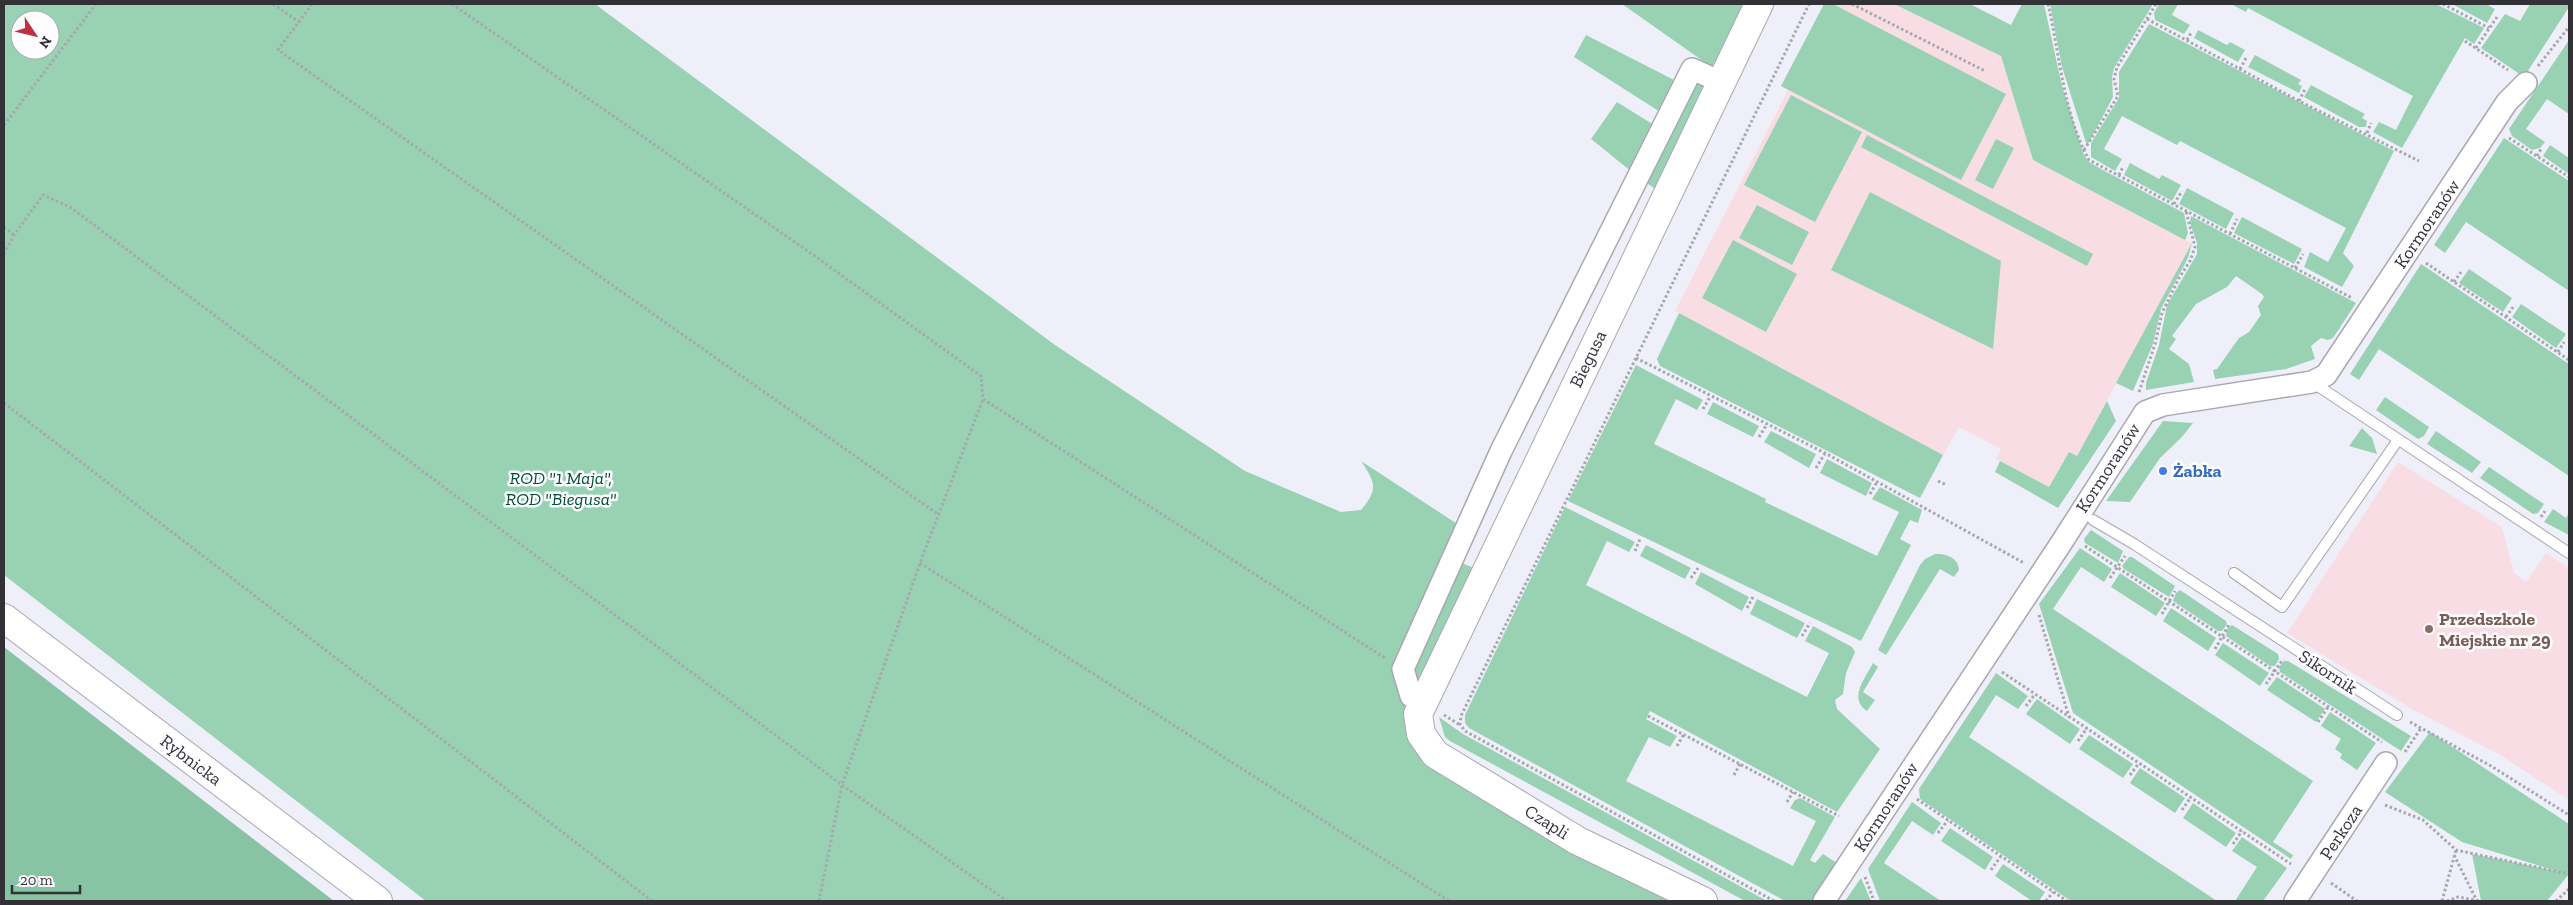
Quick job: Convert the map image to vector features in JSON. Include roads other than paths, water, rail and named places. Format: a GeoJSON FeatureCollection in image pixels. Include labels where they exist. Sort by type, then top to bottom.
{"type":"FeatureCollection","features":[{"type":"Feature","properties":{"kind":"street","name":"Biegusa"},"geometry":{"type":"LineString","coordinates":[[1428,710],[1759,4]]}},
{"type":"Feature","properties":{"kind":"street"},"geometry":{"type":"LineString","coordinates":[[1428,710],[1412,696],[1403,669],[1501,451],[1692,69],[1722,82]]}},
{"type":"Feature","properties":{"kind":"street","name":"Kormoranów"},"geometry":{"type":"LineString","coordinates":[[1824,901],[2060,545],[2145,412],[2163,405],[2312,382],[2326,375],[2507,102],[2526,83]]}},
{"type":"Feature","properties":{"kind":"street","name":"Rybnicka"},"geometry":{"type":"LineString","coordinates":[[4,618],[378,901]]}},
{"type":"Feature","properties":{"kind":"street","name":"Czapli"},"geometry":{"type":"LineString","coordinates":[[1428,710],[1421,734],[1435,754],[1578,841],[1703,901]]}},
{"type":"Feature","properties":{"kind":"street","name":"Perkoza"},"geometry":{"type":"LineString","coordinates":[[2295,901],[2394,759]]}},
{"type":"Feature","properties":{"kind":"lane"},"geometry":{"type":"LineString","coordinates":[[2312,382],[2569,553]]}},
{"type":"Feature","properties":{"kind":"lane"},"geometry":{"type":"LineString","coordinates":[[2234,573],[2282,607],[2398,440]]}},
{"type":"Feature","properties":{"kind":"lane","name":"Sikornik"},"geometry":{"type":"LineString","coordinates":[[2093,520],[2134,544],[2397,715]]}},
{"type":"Feature","properties":{"kind":"place","name":"Żabka"},"geometry":{"type":"Point","coordinates":[2163,471]}},
{"type":"Feature","properties":{"kind":"place","name":"Przedszkole Miejskie nr 29"},"geometry":{"type":"Point","coordinates":[2429,629]}},
{"type":"Feature","properties":{"kind":"park label","name":"ROD \"1 Maja\", ROD \"Biegusa\""},"geometry":{"type":"Point","coordinates":[561,488]}}]}
